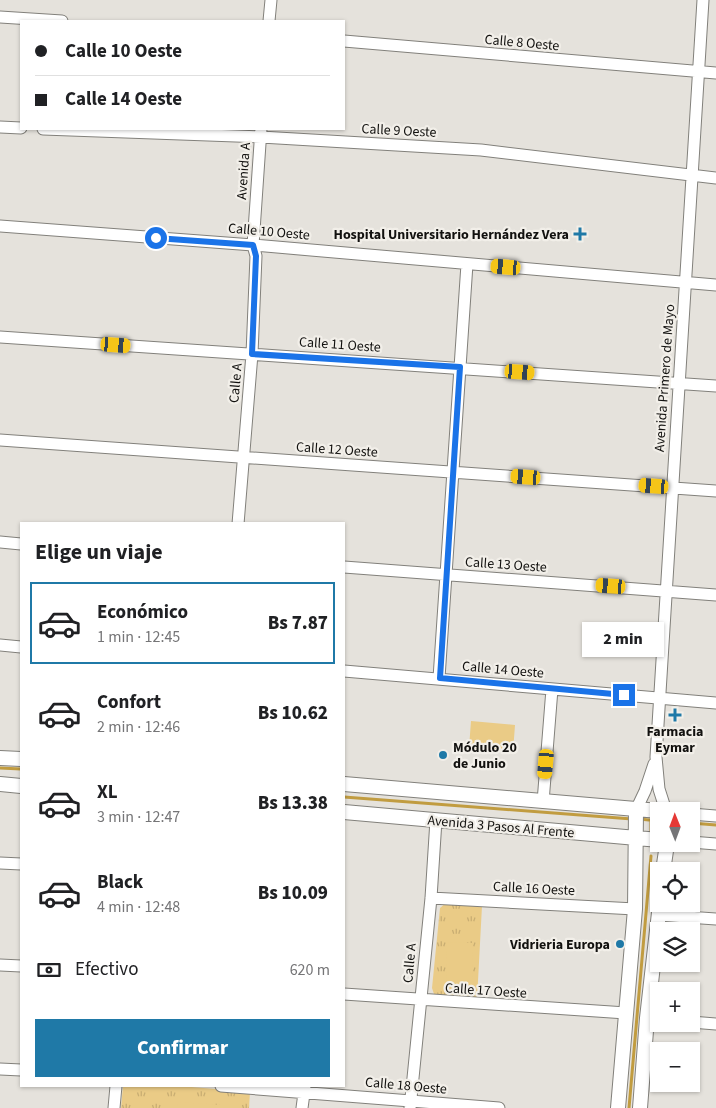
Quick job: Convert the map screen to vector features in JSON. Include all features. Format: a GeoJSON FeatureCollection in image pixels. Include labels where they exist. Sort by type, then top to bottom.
{"type":"FeatureCollection","features":[{"type":"Feature","properties":{"kind":"main road"},"geometry":{"type":"LineString","coordinates":[[0,758],[20,759]]}},
{"type":"Feature","properties":{"kind":"main road"},"geometry":{"type":"LineString","coordinates":[[0,784],[20,786]]}},
{"type":"Feature","properties":{"kind":"main road","name":"Avenida 3 Pasos Al Frente"},"geometry":{"type":"LineString","coordinates":[[345,784],[543,802],[636,822],[650,833]]}},
{"type":"Feature","properties":{"kind":"main road","name":"Avenida 3 Pasos Al Frente"},"geometry":{"type":"LineString","coordinates":[[345,812],[436,820],[636,822],[650,815]]}},
{"type":"Feature","properties":{"kind":"main road"},"geometry":{"type":"LineString","coordinates":[[618,1108],[635,909],[636,822]]}},
{"type":"Feature","properties":{"kind":"main road"},"geometry":{"type":"LineString","coordinates":[[655,982],[659,912]]}},
{"type":"Feature","properties":{"kind":"main road"},"geometry":{"type":"LineString","coordinates":[[640,1108],[651,1032]]}},
{"type":"Feature","properties":{"kind":"street"},"geometry":{"type":"LineString","coordinates":[[269,20],[271,0]]}},
{"type":"Feature","properties":{"kind":"street","name":"Avenida Primero de Mayo"},"geometry":{"type":"LineString","coordinates":[[663,802],[659,790],[656,757],[703,0]]}},
{"type":"Feature","properties":{"kind":"street"},"geometry":{"type":"LineString","coordinates":[[0,17],[46,20]]}},
{"type":"Feature","properties":{"kind":"street","name":"Calle 8 Oeste"},"geometry":{"type":"LineString","coordinates":[[345,41],[716,73]]}},
{"type":"Feature","properties":{"kind":"street"},"geometry":{"type":"LineString","coordinates":[[0,127],[20,128]]}},
{"type":"Feature","properties":{"kind":"street","name":"Calle 9 Oeste"},"geometry":{"type":"LineString","coordinates":[[98,130],[261,133],[482,150],[716,178]]}},
{"type":"Feature","properties":{"kind":"street","name":"Avenida A"},"geometry":{"type":"LineString","coordinates":[[253,245],[261,133]]}},
{"type":"Feature","properties":{"kind":"street","name":"Calle 10 Oeste"},"geometry":{"type":"LineString","coordinates":[[0,226],[716,284]]}},
{"type":"Feature","properties":{"kind":"street","name":"Calle A"},"geometry":{"type":"LineString","coordinates":[[238,522],[252,354],[256,256],[253,245]]}},
{"type":"Feature","properties":{"kind":"street"},"geometry":{"type":"LineString","coordinates":[[440,678],[467,264]]}},
{"type":"Feature","properties":{"kind":"street","name":"Calle 11 Oeste"},"geometry":{"type":"LineString","coordinates":[[0,337],[716,386]]}},
{"type":"Feature","properties":{"kind":"street","name":"Calle 12 Oeste"},"geometry":{"type":"LineString","coordinates":[[0,440],[716,491]]}},
{"type":"Feature","properties":{"kind":"street"},"geometry":{"type":"LineString","coordinates":[[0,542],[20,544]]}},
{"type":"Feature","properties":{"kind":"street","name":"Calle 13 Oeste"},"geometry":{"type":"LineString","coordinates":[[345,567],[716,594]]}},
{"type":"Feature","properties":{"kind":"street"},"geometry":{"type":"LineString","coordinates":[[0,645],[20,647]]}},
{"type":"Feature","properties":{"kind":"street","name":"Calle 14 Oeste"},"geometry":{"type":"LineString","coordinates":[[345,671],[716,703]]}},
{"type":"Feature","properties":{"kind":"street"},"geometry":{"type":"LineString","coordinates":[[543,802],[552,688]]}},
{"type":"Feature","properties":{"kind":"street","name":"Avenida Primero de Mayo"},"geometry":{"type":"LineString","coordinates":[[636,822],[656,757]]}},
{"type":"Feature","properties":{"kind":"street"},"geometry":{"type":"LineString","coordinates":[[700,815],[716,816]]}},
{"type":"Feature","properties":{"kind":"street","name":"Calle A"},"geometry":{"type":"LineString","coordinates":[[410,1104],[431,898],[436,820]]}},
{"type":"Feature","properties":{"kind":"street"},"geometry":{"type":"LineString","coordinates":[[700,843],[716,844]]}},
{"type":"Feature","properties":{"kind":"street"},"geometry":{"type":"LineString","coordinates":[[0,863],[20,864]]}},
{"type":"Feature","properties":{"kind":"street","name":"Calle 16 Oeste"},"geometry":{"type":"LineString","coordinates":[[431,898],[635,909]]}},
{"type":"Feature","properties":{"kind":"street"},"geometry":{"type":"LineString","coordinates":[[676,912],[716,919]]}},
{"type":"Feature","properties":{"kind":"street"},"geometry":{"type":"LineString","coordinates":[[0,965],[20,966]]}},
{"type":"Feature","properties":{"kind":"street","name":"Calle 17 Oeste"},"geometry":{"type":"LineString","coordinates":[[345,994],[421,1001],[626,1014]]}},
{"type":"Feature","properties":{"kind":"street"},"geometry":{"type":"LineString","coordinates":[[700,1023],[716,1024]]}},
{"type":"Feature","properties":{"kind":"street"},"geometry":{"type":"LineString","coordinates":[[0,1069],[20,1070]]}},
{"type":"Feature","properties":{"kind":"street"},"geometry":{"type":"LineString","coordinates":[[114,1108],[116,1087]]}},
{"type":"Feature","properties":{"kind":"street","name":"Calle 18 Oeste"},"geometry":{"type":"LineString","coordinates":[[249,1087],[304,1089],[410,1104],[499,1108]]}},
{"type":"Feature","properties":{"kind":"street"},"geometry":{"type":"LineString","coordinates":[[302,1108],[304,1089]]}},
{"type":"Feature","properties":{"kind":"green space"},"geometry":{"type":"Polygon","coordinates":[[[471,721],[515,725],[513,752],[469,748],[471,721]]]}},
{"type":"Feature","properties":{"kind":"green space"},"geometry":{"type":"Polygon","coordinates":[[[447,902],[482,906],[477,1000],[439,996],[434,994],[432,988],[440,908],[447,902]]]}},
{"type":"Feature","properties":{"kind":"green space"},"geometry":{"type":"Polygon","coordinates":[[[447,942],[473,943],[472,989],[446,988],[447,942]]]}},
{"type":"Feature","properties":{"kind":"green space"},"geometry":{"type":"Polygon","coordinates":[[[123,1087],[192,1087],[250,1092],[249,1108],[121,1108],[123,1087]]]}},
{"type":"Feature","properties":{"kind":"green space"},"geometry":{"type":"Polygon","coordinates":[[[178,1102],[222,1105],[222,1108],[177,1108],[178,1102]]]}},
{"type":"Feature","properties":{"kind":"waterway"},"geometry":{"type":"LineString","coordinates":[[0,768],[20,769]]}},
{"type":"Feature","properties":{"kind":"waterway"},"geometry":{"type":"LineString","coordinates":[[345,797],[632,819]]}},
{"type":"Feature","properties":{"kind":"waterway"},"geometry":{"type":"LineString","coordinates":[[639,819],[650,820]]}},
{"type":"Feature","properties":{"kind":"waterway"},"geometry":{"type":"LineString","coordinates":[[700,824],[716,825]]}},
{"type":"Feature","properties":{"kind":"waterway"},"geometry":{"type":"LineString","coordinates":[[629,1108],[651,856]]}},
{"type":"Feature","properties":{"kind":"place","name":"Hospital Universitario Hernández Vera"},"geometry":{"type":"Point","coordinates":[580,234]}},
{"type":"Feature","properties":{"kind":"place","name":"Farmacia Eymar"},"geometry":{"type":"Point","coordinates":[675,715]}},
{"type":"Feature","properties":{"kind":"place","name":"Módulo 20 de Junio"},"geometry":{"type":"Point","coordinates":[443,755]}},
{"type":"Feature","properties":{"kind":"place","name":"Vidrieria Europa"},"geometry":{"type":"Point","coordinates":[620,944]}},
{"type":"Feature","properties":{"kind":"route"},"geometry":{"type":"LineString","coordinates":[[156,238],[253,245],[256,256],[252,354],[460,367],[440,678],[624,695]]}}]}
